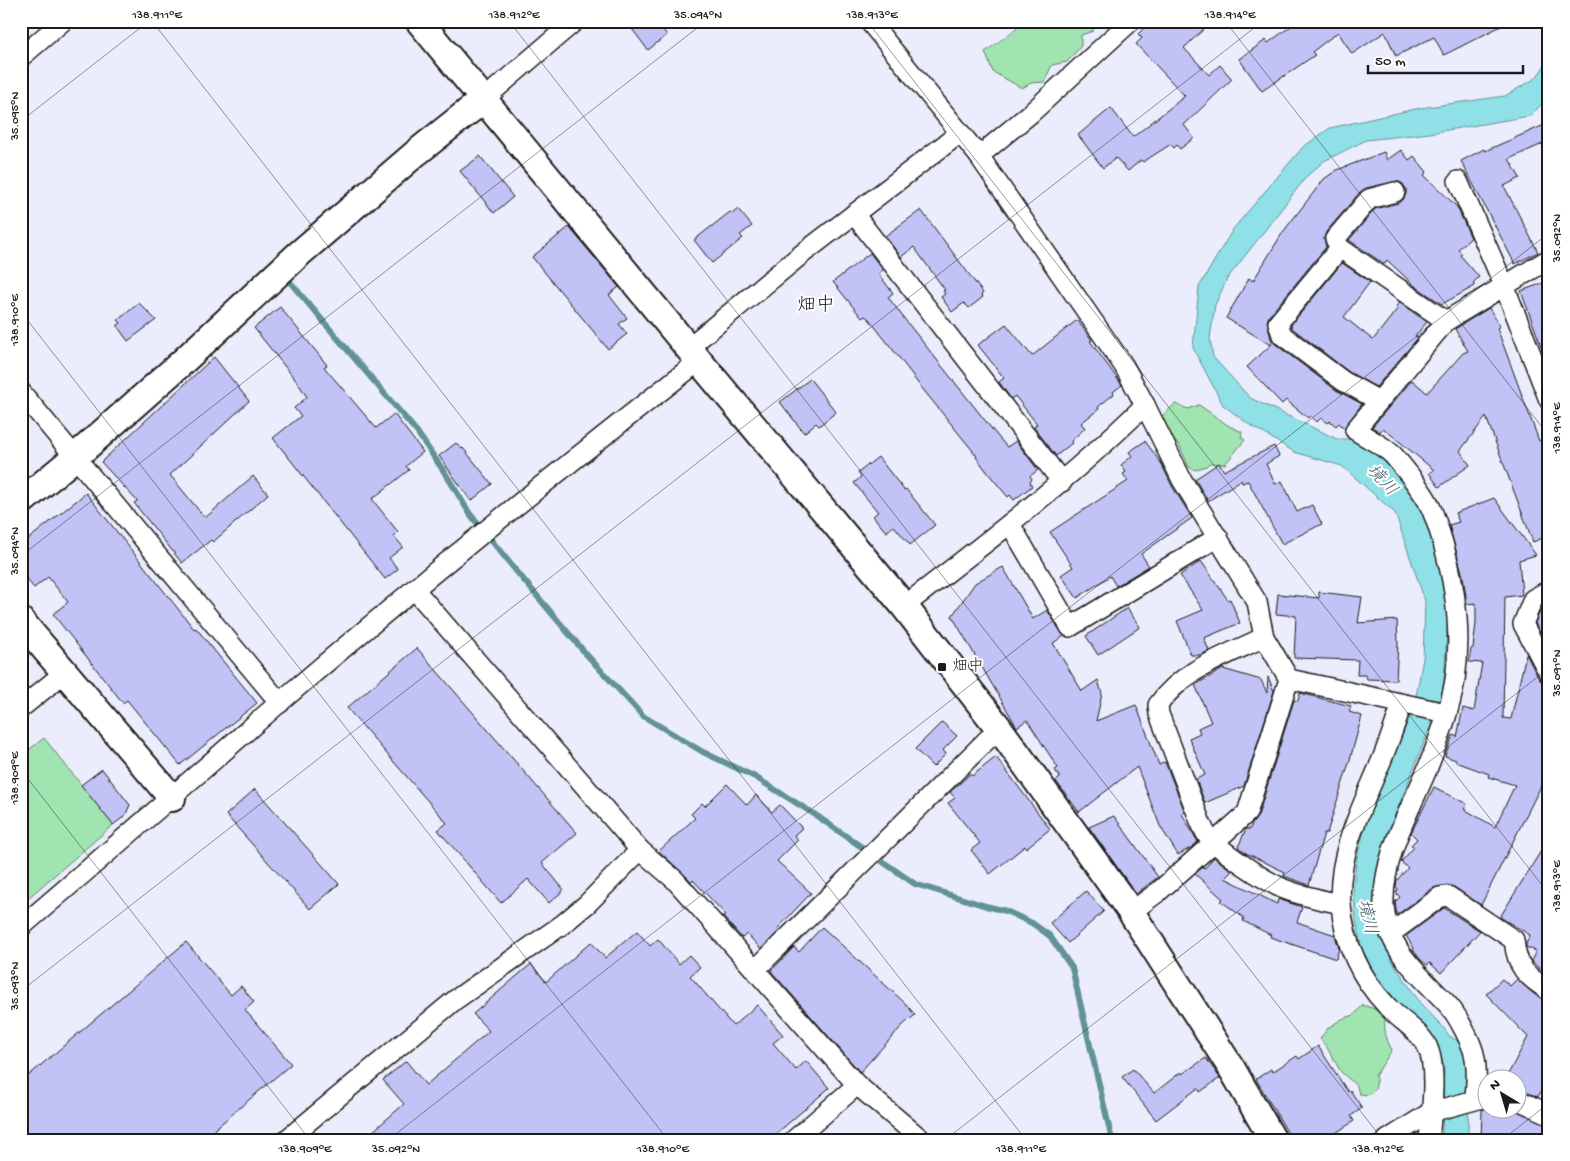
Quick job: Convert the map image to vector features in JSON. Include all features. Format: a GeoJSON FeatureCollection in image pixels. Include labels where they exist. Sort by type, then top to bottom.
{"type":"FeatureCollection","features":[{"type":"Feature","properties":{"kind":"street"},"geometry":{"type":"LineString","coordinates":[[21,57],[63,21]]}},
{"type":"Feature","properties":{"kind":"street"},"geometry":{"type":"LineString","coordinates":[[419,21],[904,606],[999,728],[1132,912],[1232,1069],[1273,1140]]}},
{"type":"Feature","properties":{"kind":"street"},"geometry":{"type":"LineString","coordinates":[[21,502],[178,366],[300,253],[416,153],[484,99],[575,21]]}},
{"type":"Feature","properties":{"kind":"street"},"geometry":{"type":"LineString","coordinates":[[869,21],[979,156],[1124,366],[1182,480],[1257,602],[1264,638],[1289,679],[1446,713]]}},
{"type":"Feature","properties":{"kind":"street"},"geometry":{"type":"LineString","coordinates":[[979,156],[1031,112],[1131,21]]}},
{"type":"Feature","properties":{"kind":"street"},"geometry":{"type":"LineString","coordinates":[[21,927],[280,703],[694,354],[802,254],[960,133]]}},
{"type":"Feature","properties":{"kind":"street"},"geometry":{"type":"LineString","coordinates":[[1458,181],[1504,285],[1549,400]]}},
{"type":"Feature","properties":{"kind":"street"},"geometry":{"type":"LineString","coordinates":[[1395,192],[1369,199],[1335,239],[1340,248],[1446,320]]}},
{"type":"Feature","properties":{"kind":"street"},"geometry":{"type":"LineString","coordinates":[[854,214],[1062,482]]}},
{"type":"Feature","properties":{"kind":"street"},"geometry":{"type":"LineString","coordinates":[[1340,248],[1278,323],[1282,334],[1342,381],[1379,401]]}},
{"type":"Feature","properties":{"kind":"street"},"geometry":{"type":"LineString","coordinates":[[1478,1080],[1473,1050],[1467,1036],[1451,1009],[1411,969],[1399,953],[1390,934],[1384,907],[1385,883],[1399,831],[1428,768],[1454,681],[1458,614],[1452,574],[1440,532],[1427,501],[1391,454],[1355,430],[1446,320],[1549,259]]}},
{"type":"Feature","properties":{"kind":"street"},"geometry":{"type":"LineString","coordinates":[[21,392],[74,458],[280,703]]}},
{"type":"Feature","properties":{"kind":"street"},"geometry":{"type":"LineString","coordinates":[[904,606],[1062,482],[1114,436],[1145,405]]}},
{"type":"Feature","properties":{"kind":"street"},"geometry":{"type":"LineString","coordinates":[[1010,524],[1070,628],[1218,537]]}},
{"type":"Feature","properties":{"kind":"street"},"geometry":{"type":"LineString","coordinates":[[414,589],[640,850],[675,880],[857,1085],[922,1140]]}},
{"type":"Feature","properties":{"kind":"street"},"geometry":{"type":"LineString","coordinates":[[1549,590],[1533,599],[1523,624],[1549,673]]}},
{"type":"Feature","properties":{"kind":"street"},"geometry":{"type":"LineString","coordinates":[[21,621],[172,798]]}},
{"type":"Feature","properties":{"kind":"street"},"geometry":{"type":"LineString","coordinates":[[1264,638],[1191,672],[1166,693],[1158,705],[1159,714],[1200,821],[1207,834],[1215,842],[1282,888],[1340,904]]}},
{"type":"Feature","properties":{"kind":"street"},"geometry":{"type":"LineString","coordinates":[[21,708],[64,673]]}},
{"type":"Feature","properties":{"kind":"street"},"geometry":{"type":"LineString","coordinates":[[1132,912],[1158,892],[1247,813],[1289,679]]}},
{"type":"Feature","properties":{"kind":"street"},"geometry":{"type":"LineString","coordinates":[[1402,704],[1381,762],[1351,833],[1340,904],[1346,937],[1361,974],[1387,1006],[1427,1045],[1433,1067],[1429,1140]]}},
{"type":"Feature","properties":{"kind":"street"},"geometry":{"type":"LineString","coordinates":[[755,970],[999,728]]}},
{"type":"Feature","properties":{"kind":"street"},"geometry":{"type":"LineString","coordinates":[[286,1140],[455,1000],[563,924],[587,904],[640,850]]}},
{"type":"Feature","properties":{"kind":"street"},"geometry":{"type":"LineString","coordinates":[[1390,934],[1440,897],[1448,896],[1514,940],[1516,957],[1521,967],[1533,980],[1549,991]]}},
{"type":"Feature","properties":{"kind":"street"},"geometry":{"type":"LineString","coordinates":[[794,1140],[857,1085]]}},
{"type":"Feature","properties":{"kind":"street"},"geometry":{"type":"LineString","coordinates":[[1387,1140],[1431,1112],[1478,1099]]}},
{"type":"Feature","properties":{"kind":"street"},"geometry":{"type":"LineString","coordinates":[[1528,1104],[1548,1111]]}},
{"type":"Feature","properties":{"kind":"green space"},"geometry":{"type":"Polygon","coordinates":[[[1022,21],[1094,21],[1093,31],[1081,35],[1081,46],[1067,62],[1052,65],[1044,82],[1031,83],[1022,88],[993,72],[985,52],[1022,21]]]}},
{"type":"Feature","properties":{"kind":"green space"},"geometry":{"type":"Polygon","coordinates":[[[1175,404],[1188,409],[1199,405],[1229,426],[1242,432],[1241,437],[1245,440],[1225,464],[1210,463],[1195,470],[1189,467],[1179,445],[1163,431],[1165,423],[1162,416],[1175,404]]]}},
{"type":"Feature","properties":{"kind":"green space"},"geometry":{"type":"Polygon","coordinates":[[[44,738],[113,825],[21,904],[21,756],[44,738]]]}},
{"type":"Feature","properties":{"kind":"green space"},"geometry":{"type":"Polygon","coordinates":[[[1363,1005],[1386,1013],[1385,1032],[1392,1050],[1375,1076],[1376,1087],[1369,1095],[1359,1094],[1357,1086],[1341,1072],[1320,1039],[1328,1028],[1342,1019],[1354,1015],[1363,1005]]]}},
{"type":"Feature","properties":{"kind":"water","name":"境川"},"geometry":{"type":"Polygon","coordinates":[[[1549,59],[1549,97],[1530,116],[1430,133],[1366,140],[1324,161],[1307,176],[1227,279],[1215,305],[1210,338],[1213,357],[1250,398],[1337,439],[1358,439],[1401,476],[1431,527],[1448,615],[1444,681],[1440,702],[1392,823],[1381,856],[1375,900],[1385,944],[1392,961],[1421,1004],[1449,1036],[1463,1044],[1469,1079],[1468,1137],[1467,1140],[1442,1140],[1444,1066],[1434,1037],[1398,1004],[1378,982],[1361,946],[1356,920],[1353,886],[1357,857],[1366,823],[1410,716],[1417,691],[1423,659],[1425,601],[1395,513],[1342,466],[1294,452],[1247,423],[1223,405],[1193,348],[1199,287],[1233,229],[1303,147],[1330,128],[1420,108],[1505,96],[1536,78],[1549,59]]]}},
{"type":"Feature","properties":{"kind":"building"},"geometry":{"type":"Polygon","coordinates":[[[626,21],[656,21],[667,35],[648,50],[626,21]]]}},
{"type":"Feature","properties":{"kind":"building"},"geometry":{"type":"Polygon","coordinates":[[[1151,21],[1212,21],[1184,48],[1209,75],[1220,65],[1232,79],[1184,125],[1194,138],[1180,149],[1177,145],[1174,148],[1171,144],[1143,162],[1141,160],[1128,171],[1116,158],[1103,168],[1078,135],[1111,108],[1133,137],[1185,96],[1136,44],[1142,38],[1138,34],[1151,21]]]}},
{"type":"Feature","properties":{"kind":"building"},"geometry":{"type":"Polygon","coordinates":[[[1298,21],[1511,21],[1444,55],[1434,37],[1396,56],[1385,32],[1352,54],[1338,32],[1312,52],[1315,55],[1262,91],[1239,59],[1266,40],[1268,43],[1298,21]]]}},
{"type":"Feature","properties":{"kind":"building"},"geometry":{"type":"Polygon","coordinates":[[[1549,123],[1549,141],[1509,159],[1520,178],[1504,186],[1538,252],[1515,264],[1461,161],[1484,149],[1485,151],[1549,123]]]}},
{"type":"Feature","properties":{"kind":"building"},"geometry":{"type":"Polygon","coordinates":[[[1401,150],[1409,160],[1414,156],[1427,172],[1424,175],[1457,207],[1471,238],[1458,249],[1462,254],[1460,255],[1479,277],[1473,283],[1475,286],[1442,304],[1415,286],[1387,260],[1384,264],[1349,240],[1375,209],[1403,200],[1406,189],[1403,184],[1397,181],[1366,188],[1360,192],[1326,232],[1324,238],[1326,247],[1269,316],[1267,321],[1271,339],[1275,344],[1336,390],[1362,404],[1344,428],[1339,423],[1336,426],[1330,421],[1328,423],[1321,418],[1317,422],[1310,416],[1308,418],[1286,400],[1282,404],[1247,367],[1272,344],[1226,318],[1249,278],[1253,281],[1283,232],[1324,179],[1337,170],[1384,152],[1387,160],[1401,150]]]}},
{"type":"Feature","properties":{"kind":"building"},"geometry":{"type":"Polygon","coordinates":[[[480,156],[513,197],[494,213],[460,171],[480,156]]]}},
{"type":"Feature","properties":{"kind":"building"},"geometry":{"type":"Polygon","coordinates":[[[738,209],[752,226],[740,235],[743,238],[712,263],[694,240],[730,212],[732,214],[738,209]]]}},
{"type":"Feature","properties":{"kind":"building"},"geometry":{"type":"Polygon","coordinates":[[[921,210],[983,293],[981,295],[983,297],[969,308],[964,303],[952,312],[941,297],[945,294],[943,291],[945,290],[914,247],[901,257],[885,236],[921,210]]]}},
{"type":"Feature","properties":{"kind":"building"},"geometry":{"type":"Polygon","coordinates":[[[569,227],[619,287],[609,295],[627,318],[619,324],[627,334],[608,349],[532,257],[569,227]]]}},
{"type":"Feature","properties":{"kind":"building"},"geometry":{"type":"Polygon","coordinates":[[[870,253],[883,270],[879,273],[880,276],[893,293],[888,297],[906,321],[999,438],[1007,447],[1016,441],[1038,470],[1030,476],[1032,486],[1014,500],[1010,495],[1008,497],[988,473],[977,456],[869,319],[865,316],[862,318],[833,282],[870,253]]]}},
{"type":"Feature","properties":{"kind":"building"},"geometry":{"type":"Polygon","coordinates":[[[1342,263],[1370,282],[1344,317],[1373,340],[1400,303],[1427,322],[1415,336],[1418,338],[1376,387],[1349,372],[1292,328],[1291,325],[1342,263]]]}},
{"type":"Feature","properties":{"kind":"building"},"geometry":{"type":"Polygon","coordinates":[[[1549,281],[1549,362],[1547,362],[1521,291],[1549,281]]]}},
{"type":"Feature","properties":{"kind":"building"},"geometry":{"type":"Polygon","coordinates":[[[139,303],[156,320],[128,341],[117,326],[121,323],[118,320],[139,303]]]}},
{"type":"Feature","properties":{"kind":"building"},"geometry":{"type":"Polygon","coordinates":[[[280,307],[327,365],[324,367],[376,428],[394,414],[423,452],[406,466],[409,470],[372,499],[398,532],[394,536],[403,547],[389,558],[398,569],[385,579],[273,438],[301,416],[294,408],[307,397],[254,328],[280,307]]]}},
{"type":"Feature","properties":{"kind":"building"},"geometry":{"type":"Polygon","coordinates":[[[1489,308],[1500,326],[1497,328],[1539,441],[1549,437],[1549,535],[1533,542],[1486,417],[1460,451],[1470,465],[1439,487],[1429,473],[1434,470],[1383,428],[1380,432],[1372,427],[1412,380],[1427,393],[1463,353],[1468,351],[1455,329],[1489,308]]]}},
{"type":"Feature","properties":{"kind":"building"},"geometry":{"type":"Polygon","coordinates":[[[1077,320],[1122,385],[1098,407],[1099,409],[1081,423],[1085,428],[1071,441],[1072,443],[1056,456],[1034,427],[1037,424],[1015,396],[1011,399],[999,382],[1004,378],[978,345],[1006,324],[1032,356],[1077,320]]]}},
{"type":"Feature","properties":{"kind":"building"},"geometry":{"type":"Polygon","coordinates":[[[214,357],[249,401],[170,475],[205,518],[253,476],[268,494],[213,542],[211,540],[182,563],[134,503],[137,501],[101,462],[214,357]]]}},
{"type":"Feature","properties":{"kind":"building"},"geometry":{"type":"Polygon","coordinates":[[[810,379],[836,412],[819,426],[816,423],[804,433],[780,402],[810,379]]]}},
{"type":"Feature","properties":{"kind":"building"},"geometry":{"type":"Polygon","coordinates":[[[1145,441],[1161,463],[1172,486],[1192,518],[1141,554],[1149,566],[1116,586],[1110,576],[1077,598],[1061,575],[1073,567],[1050,532],[1128,481],[1123,474],[1126,472],[1121,465],[1132,456],[1129,452],[1145,441]]]}},
{"type":"Feature","properties":{"kind":"building"},"geometry":{"type":"Polygon","coordinates":[[[456,443],[463,448],[492,484],[471,501],[439,456],[456,443]]]}},
{"type":"Feature","properties":{"kind":"building"},"geometry":{"type":"Polygon","coordinates":[[[1274,446],[1279,456],[1266,464],[1275,484],[1282,481],[1297,512],[1312,505],[1322,524],[1282,544],[1248,481],[1242,483],[1241,480],[1208,501],[1195,479],[1219,463],[1224,471],[1274,446]]]}},
{"type":"Feature","properties":{"kind":"building"},"geometry":{"type":"Polygon","coordinates":[[[878,457],[935,525],[910,545],[894,526],[886,532],[873,516],[878,512],[854,483],[861,477],[858,473],[878,457]]]}},
{"type":"Feature","properties":{"kind":"building"},"geometry":{"type":"Polygon","coordinates":[[[86,493],[194,629],[196,628],[257,703],[180,765],[127,700],[123,703],[53,614],[68,602],[48,577],[34,588],[21,572],[21,545],[86,493]]]}},
{"type":"Feature","properties":{"kind":"building"},"geometry":{"type":"Polygon","coordinates":[[[1494,498],[1536,555],[1519,560],[1522,595],[1505,597],[1503,718],[1511,719],[1526,654],[1539,679],[1543,683],[1549,684],[1549,770],[1481,905],[1454,887],[1447,885],[1433,888],[1397,915],[1395,902],[1400,897],[1396,893],[1398,889],[1396,887],[1397,880],[1408,868],[1401,862],[1414,847],[1411,845],[1417,839],[1411,833],[1434,787],[1467,804],[1464,809],[1495,827],[1515,785],[1488,777],[1489,774],[1445,756],[1453,735],[1457,737],[1463,708],[1474,711],[1482,663],[1469,662],[1476,623],[1476,603],[1467,604],[1463,576],[1449,525],[1459,522],[1455,513],[1494,498]]]}},
{"type":"Feature","properties":{"kind":"building"},"geometry":{"type":"Polygon","coordinates":[[[1201,561],[1228,600],[1230,599],[1240,623],[1204,638],[1209,651],[1200,655],[1191,655],[1177,621],[1203,610],[1180,575],[1201,561]]]}},
{"type":"Feature","properties":{"kind":"building"},"geometry":{"type":"Polygon","coordinates":[[[1003,567],[1033,619],[1047,610],[1064,636],[1053,643],[1082,691],[1098,680],[1102,694],[1096,721],[1136,705],[1159,765],[1165,762],[1185,812],[1182,814],[1198,842],[1192,847],[1178,855],[1160,826],[1137,767],[1079,812],[1056,781],[1060,778],[1055,770],[1058,768],[1027,720],[1017,727],[952,616],[975,583],[1003,567]]]}},
{"type":"Feature","properties":{"kind":"building"},"geometry":{"type":"Polygon","coordinates":[[[1319,592],[1362,597],[1358,623],[1397,620],[1396,680],[1367,679],[1365,675],[1357,675],[1358,660],[1294,658],[1296,616],[1276,614],[1278,594],[1319,598],[1319,592]]]}},
{"type":"Feature","properties":{"kind":"building"},"geometry":{"type":"Polygon","coordinates":[[[1549,603],[1549,649],[1535,623],[1542,607],[1549,603]]]}},
{"type":"Feature","properties":{"kind":"building"},"geometry":{"type":"Polygon","coordinates":[[[1127,608],[1140,627],[1098,655],[1086,636],[1127,608]]]}},
{"type":"Feature","properties":{"kind":"building"},"geometry":{"type":"Polygon","coordinates":[[[417,648],[577,833],[542,863],[564,890],[549,903],[528,879],[501,903],[438,830],[447,823],[347,708],[417,648]]]}},
{"type":"Feature","properties":{"kind":"building"},"geometry":{"type":"Polygon","coordinates":[[[1223,669],[1261,680],[1267,693],[1268,677],[1274,691],[1244,786],[1205,803],[1196,779],[1205,775],[1189,738],[1200,733],[1198,728],[1211,722],[1195,685],[1223,669]]]}},
{"type":"Feature","properties":{"kind":"building"},"geometry":{"type":"Polygon","coordinates":[[[1300,693],[1351,706],[1349,712],[1362,716],[1349,763],[1327,833],[1324,833],[1309,885],[1284,876],[1285,872],[1246,853],[1238,847],[1246,829],[1250,829],[1258,816],[1294,700],[1298,701],[1300,693]]]}},
{"type":"Feature","properties":{"kind":"building"},"geometry":{"type":"Polygon","coordinates":[[[942,722],[957,736],[943,750],[946,754],[933,767],[915,749],[942,722]]]}},
{"type":"Feature","properties":{"kind":"building"},"geometry":{"type":"Polygon","coordinates":[[[996,757],[1050,829],[990,874],[971,850],[980,843],[948,803],[955,798],[950,792],[970,774],[972,776],[996,757]]]}},
{"type":"Feature","properties":{"kind":"building"},"geometry":{"type":"Polygon","coordinates":[[[102,769],[130,805],[125,816],[113,825],[81,785],[102,769]]]}},
{"type":"Feature","properties":{"kind":"building"},"geometry":{"type":"Polygon","coordinates":[[[727,784],[747,805],[756,795],[772,812],[780,805],[802,828],[794,835],[798,840],[777,861],[811,893],[778,928],[780,930],[761,949],[747,934],[742,938],[723,917],[726,915],[693,880],[692,882],[659,851],[695,818],[691,814],[702,803],[705,806],[727,784]]]}},
{"type":"Feature","properties":{"kind":"building"},"geometry":{"type":"Polygon","coordinates":[[[255,789],[339,884],[310,909],[226,815],[255,789]]]}},
{"type":"Feature","properties":{"kind":"building"},"geometry":{"type":"Polygon","coordinates":[[[1114,816],[1158,877],[1136,894],[1089,827],[1114,816]]]}},
{"type":"Feature","properties":{"kind":"building"},"geometry":{"type":"Polygon","coordinates":[[[1549,838],[1549,977],[1531,961],[1536,951],[1526,947],[1530,935],[1500,917],[1549,838]]]}},
{"type":"Feature","properties":{"kind":"building"},"geometry":{"type":"Polygon","coordinates":[[[1214,857],[1232,871],[1225,878],[1277,904],[1278,899],[1302,907],[1297,922],[1335,935],[1339,949],[1336,959],[1270,937],[1271,935],[1243,921],[1244,918],[1221,901],[1223,899],[1195,874],[1203,867],[1205,868],[1214,857]]]}},
{"type":"Feature","properties":{"kind":"building"},"geometry":{"type":"Polygon","coordinates":[[[1086,891],[1104,911],[1068,943],[1050,923],[1086,891]]]}},
{"type":"Feature","properties":{"kind":"building"},"geometry":{"type":"Polygon","coordinates":[[[1444,908],[1480,931],[1441,973],[1430,963],[1427,965],[1421,960],[1406,936],[1444,908]]]}},
{"type":"Feature","properties":{"kind":"building"},"geometry":{"type":"Polygon","coordinates":[[[822,927],[906,1004],[915,1015],[903,1025],[860,1072],[771,971],[794,947],[799,952],[822,927]]]}},
{"type":"Feature","properties":{"kind":"building"},"geometry":{"type":"Polygon","coordinates":[[[637,931],[650,946],[658,939],[679,964],[689,955],[700,967],[690,976],[733,1026],[757,1005],[783,1035],[773,1043],[796,1070],[806,1061],[829,1088],[769,1140],[363,1140],[404,1104],[383,1080],[406,1061],[426,1085],[489,1031],[473,1014],[531,964],[546,982],[591,942],[605,958],[637,931]]]}},
{"type":"Feature","properties":{"kind":"building"},"geometry":{"type":"Polygon","coordinates":[[[186,942],[231,995],[241,986],[254,1002],[245,1010],[291,1064],[202,1140],[21,1140],[21,1082],[186,942]]]}},
{"type":"Feature","properties":{"kind":"building"},"geometry":{"type":"Polygon","coordinates":[[[1502,979],[1510,986],[1517,979],[1534,994],[1549,1002],[1549,1076],[1538,1097],[1528,1093],[1528,1068],[1511,1068],[1528,1037],[1486,994],[1502,979]]]}},
{"type":"Feature","properties":{"kind":"building"},"geometry":{"type":"Polygon","coordinates":[[[1318,1046],[1348,1092],[1350,1090],[1362,1108],[1351,1116],[1354,1121],[1325,1140],[1292,1140],[1256,1079],[1271,1069],[1272,1072],[1297,1056],[1299,1059],[1318,1046]]]}},
{"type":"Feature","properties":{"kind":"building"},"geometry":{"type":"Polygon","coordinates":[[[1206,1058],[1220,1078],[1200,1092],[1198,1088],[1156,1120],[1122,1077],[1133,1069],[1154,1093],[1181,1072],[1182,1074],[1206,1058]]]}},
{"type":"Feature","properties":{"kind":"building"},"geometry":{"type":"Polygon","coordinates":[[[1528,1116],[1549,1125],[1549,1140],[1481,1140],[1482,1118],[1528,1118],[1528,1116]]]}},
{"type":"Feature","properties":{"kind":"waterway"},"geometry":{"type":"LineString","coordinates":[[290,282],[417,432],[470,514],[517,572],[586,654],[643,716],[703,752],[755,777],[814,814],[915,884],[1006,911],[1032,923],[1050,936],[1072,968],[1112,1140]]}},
{"type":"Feature","properties":{"kind":"place","name":"畑中"},"geometry":{"type":"Point","coordinates":[942,667]}},
{"type":"Feature","properties":{"kind":"district","name":"畑中"},"geometry":{"type":"Point","coordinates":[816,306]}}]}
